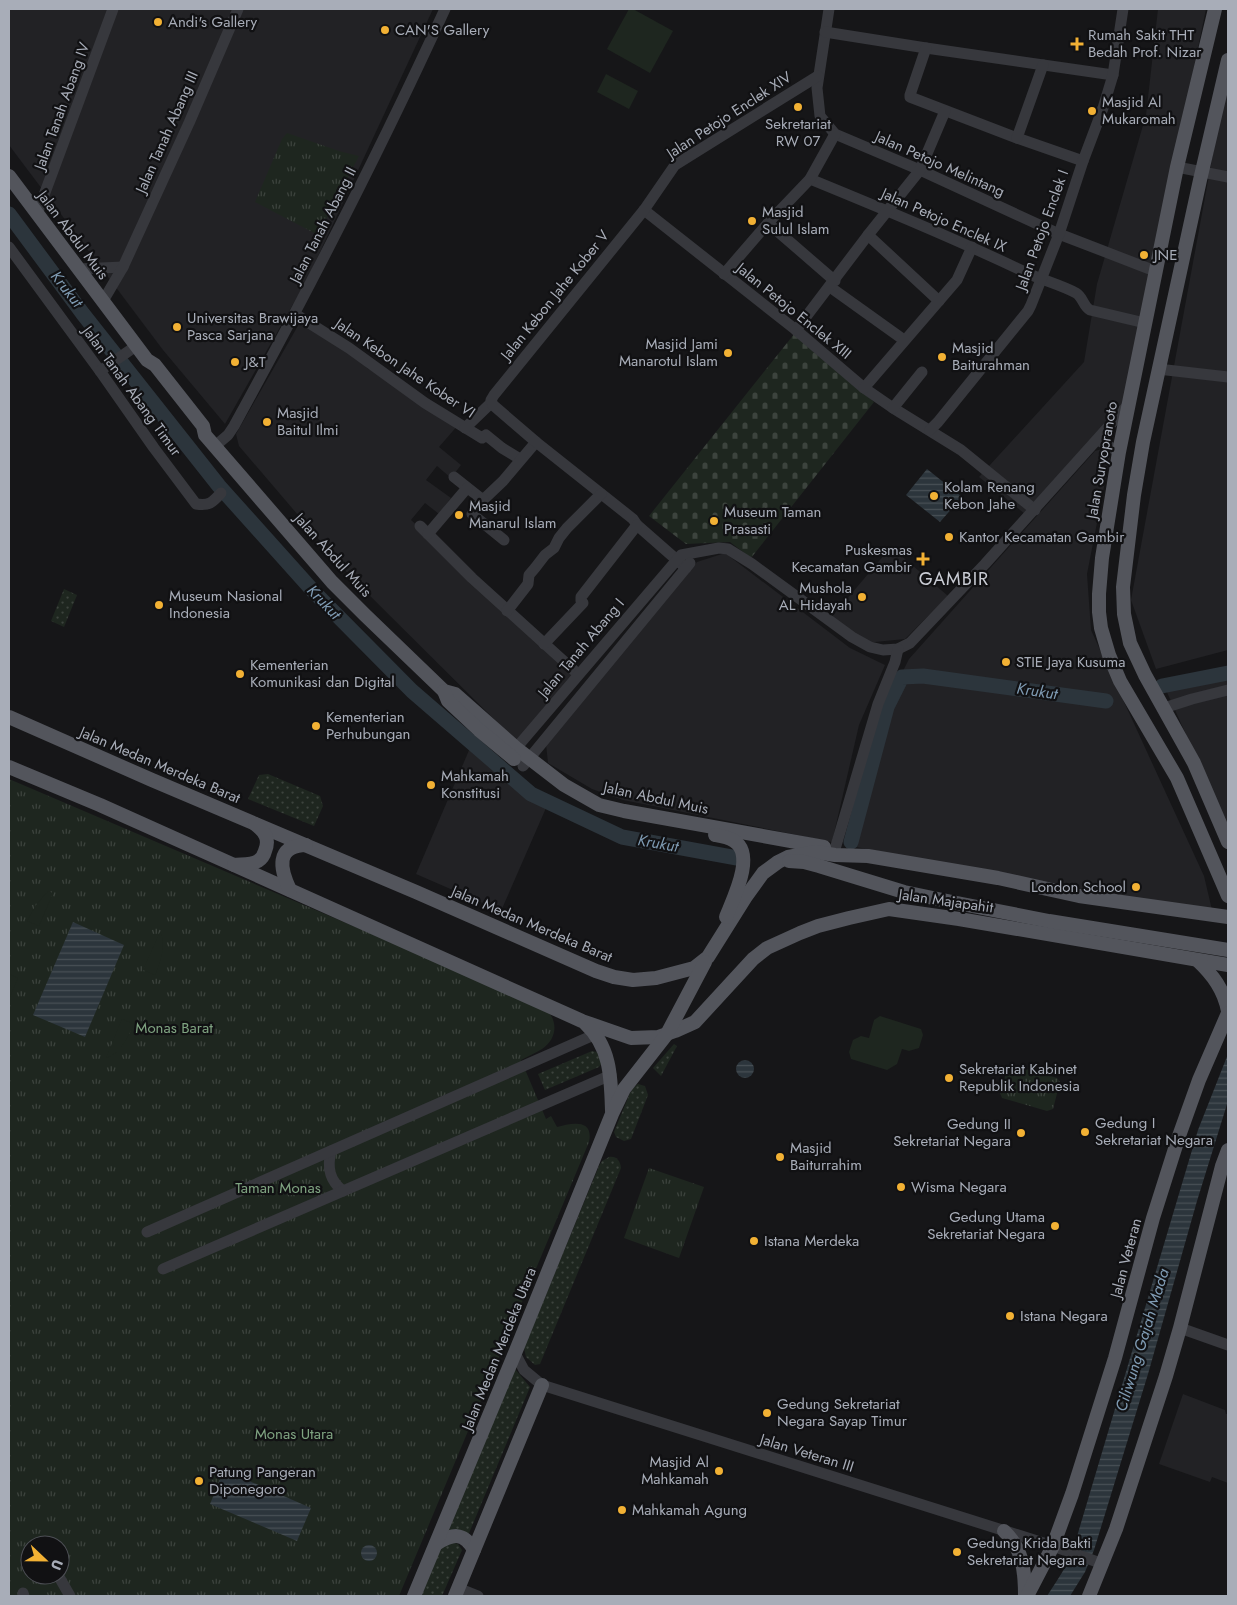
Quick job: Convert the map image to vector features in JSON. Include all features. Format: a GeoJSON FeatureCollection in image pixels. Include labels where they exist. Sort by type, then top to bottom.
{"type":"FeatureCollection","features":[{"type":"Feature","properties":{"kind":"main road","name":"Jalan Suryopranoto"},"geometry":{"type":"LineString","coordinates":[[1215,9],[1155,271],[1128,405],[1102,558],[1099,612],[1101,628],[1109,655],[1123,685],[1177,778],[1228,896]]}},
{"type":"Feature","properties":{"kind":"main road"},"geometry":{"type":"LineString","coordinates":[[1228,60],[1158,370],[1134,495],[1123,587],[1124,614],[1130,643],[1194,763],[1228,842]]}},
{"type":"Feature","properties":{"kind":"main road","name":"Jalan Abdul Muis"},"geometry":{"type":"LineString","coordinates":[[9,176],[103,301],[132,348],[154,365],[203,426],[204,435],[332,582],[444,691],[448,701],[526,762],[558,792],[602,815],[725,837],[735,841],[744,855],[743,868],[718,942]]}},
{"type":"Feature","properties":{"kind":"main road","name":"Jalan Medan Merdeka Barat"},"geometry":{"type":"LineString","coordinates":[[9,717],[589,968],[614,977],[633,980],[656,978],[694,968],[708,957],[763,873],[778,862],[797,855],[816,852],[835,855],[868,856],[998,878],[1079,896],[1225,915]]}},
{"type":"Feature","properties":{"kind":"main road","name":"Jalan Abdul Muis"},"geometry":{"type":"LineString","coordinates":[[526,762],[586,798],[606,807],[868,856]]}},
{"type":"Feature","properties":{"kind":"main road"},"geometry":{"type":"LineString","coordinates":[[9,767],[100,805],[582,1021],[631,1038],[649,1038],[667,1034]]}},
{"type":"Feature","properties":{"kind":"main road"},"geometry":{"type":"LineString","coordinates":[[233,865],[257,861],[262,858],[266,850],[268,840],[266,835],[253,822]]}},
{"type":"Feature","properties":{"kind":"main road"},"geometry":{"type":"LineString","coordinates":[[290,890],[284,877],[282,859],[289,849],[307,845]]}},
{"type":"Feature","properties":{"kind":"main road"},"geometry":{"type":"LineString","coordinates":[[778,862],[804,862],[904,892],[1048,921],[1228,950]]}},
{"type":"Feature","properties":{"kind":"main road","name":"Jalan Majapahit"},"geometry":{"type":"LineString","coordinates":[[667,1034],[695,1022],[753,958],[767,948],[800,932],[818,926],[889,909],[959,919],[1228,965]]}},
{"type":"Feature","properties":{"kind":"main road","name":"Jalan Majapahit"},"geometry":{"type":"LineString","coordinates":[[612,1114],[624,1089],[667,1034],[708,957]]}},
{"type":"Feature","properties":{"kind":"main road"},"geometry":{"type":"LineString","coordinates":[[1197,960],[1219,985],[1225,997],[1228,1012]]}},
{"type":"Feature","properties":{"kind":"main road","name":"Jalan Veteran"},"geometry":{"type":"LineString","coordinates":[[1026,1596],[1053,1546],[1086,1453],[1116,1358],[1153,1218],[1179,1136],[1199,1080],[1228,1012]]}},
{"type":"Feature","properties":{"kind":"main road"},"geometry":{"type":"LineString","coordinates":[[582,1021],[596,1034],[606,1055],[611,1075],[612,1114]]}},
{"type":"Feature","properties":{"kind":"main road","name":"Jalan Medan Merdeka Utara"},"geometry":{"type":"LineString","coordinates":[[414,1596],[612,1114]]}},
{"type":"Feature","properties":{"kind":"main road"},"geometry":{"type":"LineString","coordinates":[[1089,1596],[1097,1562],[1116,1529],[1166,1376],[1217,1183],[1228,1150]]}},
{"type":"Feature","properties":{"kind":"main road"},"geometry":{"type":"LineString","coordinates":[[456,1592],[542,1385]]}},
{"type":"Feature","properties":{"kind":"main road"},"geometry":{"type":"LineString","coordinates":[[1004,1531],[1014,1542],[1020,1553],[1025,1573],[1026,1596]]}},
{"type":"Feature","properties":{"kind":"main road"},"geometry":{"type":"LineString","coordinates":[[436,1544],[447,1537],[460,1536],[470,1542],[474,1550]]}},
{"type":"Feature","properties":{"kind":"street","name":"Jalan Tanah Abang IV"},"geometry":{"type":"LineString","coordinates":[[37,214],[113,9]]}},
{"type":"Feature","properties":{"kind":"street","name":"Jalan Tanah Abang III"},"geometry":{"type":"LineString","coordinates":[[103,301],[123,266],[189,123],[238,9]]}},
{"type":"Feature","properties":{"kind":"street","name":"Jalan Tanah Abang II"},"geometry":{"type":"LineString","coordinates":[[215,446],[228,435],[234,426],[295,314],[364,178],[445,9]]}},
{"type":"Feature","properties":{"kind":"street","name":"Jalan Petojo Melintang"},"geometry":{"type":"LineString","coordinates":[[829,9],[818,76],[817,95],[820,116],[835,134],[920,170],[1059,234],[1155,271]]}},
{"type":"Feature","properties":{"kind":"street","name":"Jalan Petojo Enclek I"},"geometry":{"type":"LineString","coordinates":[[930,430],[1028,311],[1059,234],[1082,161],[1103,108],[1113,75],[1123,9]]}},
{"type":"Feature","properties":{"kind":"street"},"geometry":{"type":"LineString","coordinates":[[826,32],[1113,75]]}},
{"type":"Feature","properties":{"kind":"street"},"geometry":{"type":"LineString","coordinates":[[926,48],[910,96],[945,111],[1082,161]]}},
{"type":"Feature","properties":{"kind":"street"},"geometry":{"type":"LineString","coordinates":[[1017,138],[1043,65]]}},
{"type":"Feature","properties":{"kind":"street","name":"Jalan Petojo Enclek XIV"},"geometry":{"type":"LineString","coordinates":[[644,210],[675,166],[818,76]]}},
{"type":"Feature","properties":{"kind":"street"},"geometry":{"type":"LineString","coordinates":[[796,330],[920,170],[945,111]]}},
{"type":"Feature","properties":{"kind":"street"},"geometry":{"type":"LineString","coordinates":[[724,274],[768,223],[810,179],[835,134]]}},
{"type":"Feature","properties":{"kind":"street"},"geometry":{"type":"LineString","coordinates":[[1178,167],[1228,176]]}},
{"type":"Feature","properties":{"kind":"street","name":"Jalan Petojo Enclek IX"},"geometry":{"type":"LineString","coordinates":[[810,179],[1076,293],[1090,310],[1145,323]]}},
{"type":"Feature","properties":{"kind":"street","name":"Jalan Petojo Enclek XIII"},"geometry":{"type":"LineString","coordinates":[[644,210],[796,330],[864,388],[892,408],[962,450],[1035,510]]}},
{"type":"Feature","properties":{"kind":"street","name":"Jalan Kebon Jahe Kober V"},"geometry":{"type":"LineString","coordinates":[[465,428],[491,401],[644,210]]}},
{"type":"Feature","properties":{"kind":"street"},"geometry":{"type":"LineString","coordinates":[[768,223],[832,284],[904,340]]}},
{"type":"Feature","properties":{"kind":"street"},"geometry":{"type":"LineString","coordinates":[[868,235],[939,301]]}},
{"type":"Feature","properties":{"kind":"street","name":"Jalan Tanah Abang Timur"},"geometry":{"type":"LineString","coordinates":[[9,247],[104,368],[154,448],[196,504],[205,506],[213,502],[221,494]]}},
{"type":"Feature","properties":{"kind":"street"},"geometry":{"type":"LineString","coordinates":[[864,388],[957,280],[972,247]]}},
{"type":"Feature","properties":{"kind":"street"},"geometry":{"type":"LineString","coordinates":[[79,269],[123,266]]}},
{"type":"Feature","properties":{"kind":"street","name":"Jalan Kebon Jahe Kober VI"},"geometry":{"type":"LineString","coordinates":[[295,314],[349,348],[425,404],[482,438],[486,435],[520,459]]}},
{"type":"Feature","properties":{"kind":"street"},"geometry":{"type":"LineString","coordinates":[[104,368],[132,348]]}},
{"type":"Feature","properties":{"kind":"street"},"geometry":{"type":"LineString","coordinates":[[1158,370],[1228,377]]}},
{"type":"Feature","properties":{"kind":"street"},"geometry":{"type":"LineString","coordinates":[[892,408],[922,372]]}},
{"type":"Feature","properties":{"kind":"street"},"geometry":{"type":"LineString","coordinates":[[491,401],[493,406],[688,566]]}},
{"type":"Feature","properties":{"kind":"street"},"geometry":{"type":"LineString","coordinates":[[679,558],[719,548],[728,549],[752,564],[852,637],[870,647],[883,650],[898,649],[910,643],[1035,510],[1128,405]]}},
{"type":"Feature","properties":{"kind":"street"},"geometry":{"type":"LineString","coordinates":[[1098,440],[1119,452]]}},
{"type":"Feature","properties":{"kind":"street"},"geometry":{"type":"LineString","coordinates":[[472,514],[483,499],[502,481],[536,442]]}},
{"type":"Feature","properties":{"kind":"street"},"geometry":{"type":"LineString","coordinates":[[454,477],[483,499]]}},
{"type":"Feature","properties":{"kind":"street"},"geometry":{"type":"LineString","coordinates":[[467,488],[455,503],[424,530],[472,578],[578,674]]}},
{"type":"Feature","properties":{"kind":"street"},"geometry":{"type":"LineString","coordinates":[[508,611],[528,584],[529,575],[554,548],[567,528],[601,494]]}},
{"type":"Feature","properties":{"kind":"street"},"geometry":{"type":"LineString","coordinates":[[455,503],[504,540]]}},
{"type":"Feature","properties":{"kind":"street"},"geometry":{"type":"LineString","coordinates":[[544,644],[583,603],[580,601],[581,597],[635,522]]}},
{"type":"Feature","properties":{"kind":"street","name":"Jalan Tanah Abang I"},"geometry":{"type":"LineString","coordinates":[[526,762],[696,554]]}},
{"type":"Feature","properties":{"kind":"street","name":"Jalan Tanah Abang I"},"geometry":{"type":"LineString","coordinates":[[513,752],[679,558]]}},
{"type":"Feature","properties":{"kind":"street"},"geometry":{"type":"LineString","coordinates":[[835,850],[878,704],[895,662],[898,649]]}},
{"type":"Feature","properties":{"kind":"street"},"geometry":{"type":"LineString","coordinates":[[1162,704],[1228,690]]}},
{"type":"Feature","properties":{"kind":"street"},"geometry":{"type":"LineString","coordinates":[[147,1232],[596,1034]]}},
{"type":"Feature","properties":{"kind":"street"},"geometry":{"type":"LineString","coordinates":[[163,1269],[611,1075]]}},
{"type":"Feature","properties":{"kind":"street"},"geometry":{"type":"LineString","coordinates":[[331,1151],[329,1167],[331,1178],[343,1191]]}},
{"type":"Feature","properties":{"kind":"street"},"geometry":{"type":"LineString","coordinates":[[1180,1328],[1228,1345]]}},
{"type":"Feature","properties":{"kind":"street","name":"Jalan Veteran III"},"geometry":{"type":"LineString","coordinates":[[515,1353],[524,1370],[542,1385],[1053,1546],[1097,1562]]}},
{"type":"Feature","properties":{"kind":"street"},"geometry":{"type":"LineString","coordinates":[[64,1585],[70,1596]]}},
{"type":"Feature","properties":{"kind":"street"},"geometry":{"type":"LineString","coordinates":[[456,1592],[478,1596]]}},
{"type":"Feature","properties":{"kind":"shaded area"},"geometry":{"type":"Polygon","coordinates":[[[9,9],[433,9],[308,278],[225,424],[163,350],[9,145],[9,9]]]}},
{"type":"Feature","properties":{"kind":"shaded area"},"geometry":{"type":"Polygon","coordinates":[[[1158,9],[1206,9],[1123,409],[1025,514],[979,477],[1084,362],[1097,284],[1146,115],[1158,9]]]}},
{"type":"Feature","properties":{"kind":"shaded area"},"geometry":{"type":"Polygon","coordinates":[[[1228,72],[1228,650],[1156,669],[1131,600],[1228,72]]]}},
{"type":"Feature","properties":{"kind":"shaded area"},"geometry":{"type":"Polygon","coordinates":[[[303,317],[354,351],[367,368],[459,424],[439,447],[461,465],[451,478],[437,466],[426,480],[451,498],[439,514],[425,503],[411,520],[579,671],[517,742],[351,577],[239,446],[236,434],[303,317]]]}},
{"type":"Feature","properties":{"kind":"shaded area"},"geometry":{"type":"Polygon","coordinates":[[[1112,446],[1087,574],[1091,630],[1204,876],[1213,914],[856,847],[898,681],[909,659],[1095,451],[1112,446]]]}},
{"type":"Feature","properties":{"kind":"shaded area"},"geometry":{"type":"Polygon","coordinates":[[[891,547],[948,596],[905,639],[865,643],[829,620],[891,547]]]}},
{"type":"Feature","properties":{"kind":"shaded area"},"geometry":{"type":"Polygon","coordinates":[[[725,553],[850,648],[885,665],[859,725],[832,842],[623,800],[592,789],[548,763],[546,744],[697,562],[725,553]]]}},
{"type":"Feature","properties":{"kind":"shaded area"},"geometry":{"type":"Polygon","coordinates":[[[1228,680],[1228,828],[1166,690],[1228,680]]]}},
{"type":"Feature","properties":{"kind":"shaded area"},"geometry":{"type":"Polygon","coordinates":[[[470,748],[512,786],[546,808],[501,911],[416,874],[470,748]]]}},
{"type":"Feature","properties":{"kind":"shaded area"},"geometry":{"type":"Polygon","coordinates":[[[1183,1394],[1225,1410],[1226,1414],[1228,1414],[1228,1483],[1212,1477],[1210,1482],[1159,1464],[1183,1394]]]}},
{"type":"Feature","properties":{"kind":"green space"},"geometry":{"type":"Polygon","coordinates":[[[629,9],[633,9],[673,31],[650,73],[607,49],[629,9]]]}},
{"type":"Feature","properties":{"kind":"green space"},"geometry":{"type":"Polygon","coordinates":[[[606,74],[638,91],[629,109],[597,92],[606,74]]]}},
{"type":"Feature","properties":{"kind":"green space"},"geometry":{"type":"Polygon","coordinates":[[[287,133],[359,156],[318,235],[255,202],[282,139],[287,133]]]}},
{"type":"Feature","properties":{"kind":"green space","name":"Museum Taman Prasasti"},"geometry":{"type":"Polygon","coordinates":[[[795,333],[874,402],[751,558],[730,542],[686,544],[649,516],[795,333]]]}},
{"type":"Feature","properties":{"kind":"green space"},"geometry":{"type":"Polygon","coordinates":[[[64,589],[77,595],[64,627],[51,621],[64,589]]]}},
{"type":"Feature","properties":{"kind":"green space"},"geometry":{"type":"Polygon","coordinates":[[[268,774],[320,796],[323,806],[314,826],[248,799],[259,775],[268,774]]]}},
{"type":"Feature","properties":{"kind":"green space","name":"Taman Monas"},"geometry":{"type":"Polygon","coordinates":[[[9,779],[545,1008],[552,1018],[554,1029],[551,1040],[542,1049],[521,1060],[546,1119],[551,1116],[557,1127],[569,1124],[585,1126],[590,1134],[589,1142],[399,1596],[9,1596],[9,779]]]}},
{"type":"Feature","properties":{"kind":"green space"},"geometry":{"type":"Polygon","coordinates":[[[48,891],[53,893],[39,926],[27,921],[36,905],[48,891]]]}},
{"type":"Feature","properties":{"kind":"green space"},"geometry":{"type":"Polygon","coordinates":[[[160,932],[163,948],[155,975],[143,970],[160,932]]]}},
{"type":"Feature","properties":{"kind":"green space"},"geometry":{"type":"Polygon","coordinates":[[[9,974],[18,978],[9,999],[9,974]]]}},
{"type":"Feature","properties":{"kind":"green space"},"geometry":{"type":"Polygon","coordinates":[[[880,1016],[921,1029],[923,1035],[919,1048],[909,1051],[902,1049],[897,1064],[887,1070],[851,1059],[849,1052],[853,1040],[861,1036],[869,1038],[874,1020],[880,1016]]]}},
{"type":"Feature","properties":{"kind":"green space"},"geometry":{"type":"Polygon","coordinates":[[[122,1019],[134,1024],[119,1049],[106,1058],[122,1019]]]}},
{"type":"Feature","properties":{"kind":"green space"},"geometry":{"type":"Polygon","coordinates":[[[674,1044],[677,1046],[661,1076],[653,1068],[674,1044]]]}},
{"type":"Feature","properties":{"kind":"green space"},"geometry":{"type":"Polygon","coordinates":[[[592,1051],[597,1052],[602,1063],[599,1067],[545,1090],[538,1074],[592,1051]]]}},
{"type":"Feature","properties":{"kind":"green space"},"geometry":{"type":"Polygon","coordinates":[[[1012,1065],[1057,1078],[1060,1082],[1053,1109],[1047,1111],[1002,1098],[1000,1093],[1008,1067],[1012,1065]]]}},
{"type":"Feature","properties":{"kind":"green space"},"geometry":{"type":"Polygon","coordinates":[[[638,1084],[645,1086],[648,1095],[631,1139],[624,1141],[616,1137],[614,1132],[630,1093],[638,1084]]]}},
{"type":"Feature","properties":{"kind":"green space"},"geometry":{"type":"Polygon","coordinates":[[[609,1157],[614,1157],[618,1160],[621,1168],[540,1364],[535,1365],[526,1357],[524,1348],[599,1166],[602,1161],[609,1157]]]}},
{"type":"Feature","properties":{"kind":"green space"},"geometry":{"type":"Polygon","coordinates":[[[649,1168],[704,1187],[679,1258],[624,1238],[649,1168]]]}},
{"type":"Feature","properties":{"kind":"green space"},"geometry":{"type":"Polygon","coordinates":[[[515,1369],[530,1387],[467,1538],[447,1531],[515,1369]]]}},
{"type":"Feature","properties":{"kind":"green space"},"geometry":{"type":"Polygon","coordinates":[[[455,1543],[462,1550],[442,1596],[419,1596],[442,1544],[455,1543]]]}},
{"type":"Feature","properties":{"kind":"water","name":"Kolam Renang Kebon Jahe"},"geometry":{"type":"Polygon","coordinates":[[[927,469],[962,497],[940,522],[906,495],[927,469]]]}},
{"type":"Feature","properties":{"kind":"water"},"geometry":{"type":"Polygon","coordinates":[[[73,922],[124,945],[85,1037],[33,1015],[73,922]]]}},
{"type":"Feature","properties":{"kind":"water","name":"Ciliwung Gajah Mada"},"geometry":{"type":"Polygon","coordinates":[[[1228,1054],[1228,1101],[1094,1550],[1085,1572],[1070,1596],[1047,1596],[1066,1566],[1073,1550],[1198,1130],[1228,1054]]]}},
{"type":"Feature","properties":{"kind":"water"},"geometry":{"type":"Polygon","coordinates":[[[745,1060],[751,1063],[754,1069],[751,1075],[745,1078],[739,1075],[736,1069],[739,1063],[745,1060]]]}},
{"type":"Feature","properties":{"kind":"water"},"geometry":{"type":"Polygon","coordinates":[[[224,1470],[311,1508],[297,1541],[210,1504],[224,1470]]]}},
{"type":"Feature","properties":{"kind":"water"},"geometry":{"type":"Polygon","coordinates":[[[369,1545],[375,1547],[377,1553],[375,1559],[369,1561],[363,1559],[361,1553],[363,1547],[369,1545]]]}},
{"type":"Feature","properties":{"kind":"waterway","name":"Krukut"},"geometry":{"type":"LineString","coordinates":[[9,214],[83,314],[219,486],[314,592],[412,691],[531,794],[622,837],[737,858]]}},
{"type":"Feature","properties":{"kind":"waterway","name":"Krukut"},"geometry":{"type":"LineString","coordinates":[[1162,686],[1228,673]]}},
{"type":"Feature","properties":{"kind":"waterway","name":"Krukut"},"geometry":{"type":"LineString","coordinates":[[851,842],[887,707],[902,677],[923,676],[1106,701]]}},
{"type":"Feature","properties":{"kind":"place","name":"Andi's Gallery"},"geometry":{"type":"Point","coordinates":[158,22]}},
{"type":"Feature","properties":{"kind":"place","name":"CAN'S Gallery"},"geometry":{"type":"Point","coordinates":[385,30]}},
{"type":"Feature","properties":{"kind":"place","name":"Rumah Sakit THT Bedah Prof. Nizar"},"geometry":{"type":"Point","coordinates":[1077,44]}},
{"type":"Feature","properties":{"kind":"place","name":"Sekretariat RW 07"},"geometry":{"type":"Point","coordinates":[798,107]}},
{"type":"Feature","properties":{"kind":"place","name":"Masjid Al Mukaromah"},"geometry":{"type":"Point","coordinates":[1092,111]}},
{"type":"Feature","properties":{"kind":"place","name":"Masjid Sulul Islam"},"geometry":{"type":"Point","coordinates":[752,221]}},
{"type":"Feature","properties":{"kind":"place","name":"JNE"},"geometry":{"type":"Point","coordinates":[1144,255]}},
{"type":"Feature","properties":{"kind":"place","name":"Universitas Brawijaya Pasca Sarjana"},"geometry":{"type":"Point","coordinates":[177,327]}},
{"type":"Feature","properties":{"kind":"place","name":"Masjid Jami Manarotul Islam"},"geometry":{"type":"Point","coordinates":[728,353]}},
{"type":"Feature","properties":{"kind":"place","name":"Masjid Baiturahman"},"geometry":{"type":"Point","coordinates":[942,357]}},
{"type":"Feature","properties":{"kind":"place","name":"J&T"},"geometry":{"type":"Point","coordinates":[235,362]}},
{"type":"Feature","properties":{"kind":"place","name":"Masjid Baitul Ilmi"},"geometry":{"type":"Point","coordinates":[267,422]}},
{"type":"Feature","properties":{"kind":"place","name":"Kolam Renang Kebon Jahe"},"geometry":{"type":"Point","coordinates":[934,496]}},
{"type":"Feature","properties":{"kind":"place","name":"Masjid Manarul Islam"},"geometry":{"type":"Point","coordinates":[459,515]}},
{"type":"Feature","properties":{"kind":"place","name":"Museum Taman Prasasti"},"geometry":{"type":"Point","coordinates":[714,521]}},
{"type":"Feature","properties":{"kind":"place","name":"Kantor Kecamatan Gambir"},"geometry":{"type":"Point","coordinates":[949,537]}},
{"type":"Feature","properties":{"kind":"place","name":"Puskesmas Kecamatan Gambir"},"geometry":{"type":"Point","coordinates":[923,559]}},
{"type":"Feature","properties":{"kind":"place","name":"Mushola AL Hidayah"},"geometry":{"type":"Point","coordinates":[862,597]}},
{"type":"Feature","properties":{"kind":"place","name":"Museum Nasional Indonesia"},"geometry":{"type":"Point","coordinates":[159,605]}},
{"type":"Feature","properties":{"kind":"place","name":"STIE Jaya Kusuma"},"geometry":{"type":"Point","coordinates":[1006,662]}},
{"type":"Feature","properties":{"kind":"place","name":"Kementerian Komunikasi dan Digital"},"geometry":{"type":"Point","coordinates":[240,674]}},
{"type":"Feature","properties":{"kind":"place","name":"Kementerian Perhubungan"},"geometry":{"type":"Point","coordinates":[316,726]}},
{"type":"Feature","properties":{"kind":"place","name":"Mahkamah Konstitusi"},"geometry":{"type":"Point","coordinates":[431,785]}},
{"type":"Feature","properties":{"kind":"place","name":"London School"},"geometry":{"type":"Point","coordinates":[1136,887]}},
{"type":"Feature","properties":{"kind":"place","name":"Sekretariat Kabinet Republik Indonesia"},"geometry":{"type":"Point","coordinates":[949,1078]}},
{"type":"Feature","properties":{"kind":"place","name":"Gedung I Sekretariat Negara"},"geometry":{"type":"Point","coordinates":[1085,1132]}},
{"type":"Feature","properties":{"kind":"place","name":"Gedung II Sekretariat Negara"},"geometry":{"type":"Point","coordinates":[1021,1133]}},
{"type":"Feature","properties":{"kind":"place","name":"Masjid Baiturrahim"},"geometry":{"type":"Point","coordinates":[780,1157]}},
{"type":"Feature","properties":{"kind":"place","name":"Wisma Negara"},"geometry":{"type":"Point","coordinates":[901,1187]}},
{"type":"Feature","properties":{"kind":"place","name":"Gedung Utama Sekretariat Negara"},"geometry":{"type":"Point","coordinates":[1055,1226]}},
{"type":"Feature","properties":{"kind":"place","name":"Istana Merdeka"},"geometry":{"type":"Point","coordinates":[754,1241]}},
{"type":"Feature","properties":{"kind":"place","name":"Istana Negara"},"geometry":{"type":"Point","coordinates":[1010,1316]}},
{"type":"Feature","properties":{"kind":"place","name":"Gedung Sekretariat Negara Sayap Timur"},"geometry":{"type":"Point","coordinates":[767,1413]}},
{"type":"Feature","properties":{"kind":"place","name":"Masjid Al Mahkamah"},"geometry":{"type":"Point","coordinates":[719,1471]}},
{"type":"Feature","properties":{"kind":"place","name":"Patung Pangeran Diponegoro"},"geometry":{"type":"Point","coordinates":[199,1481]}},
{"type":"Feature","properties":{"kind":"place","name":"Mahkamah Agung"},"geometry":{"type":"Point","coordinates":[622,1510]}},
{"type":"Feature","properties":{"kind":"place","name":"Gedung Krida Bakti Sekretariat Negara"},"geometry":{"type":"Point","coordinates":[957,1552]}},
{"type":"Feature","properties":{"kind":"district","name":"GAMBIR"},"geometry":{"type":"Point","coordinates":[954,579]}},
{"type":"Feature","properties":{"kind":"park label","name":"Monas Barat"},"geometry":{"type":"Point","coordinates":[174,1028]}},
{"type":"Feature","properties":{"kind":"park label","name":"Monas Utara"},"geometry":{"type":"Point","coordinates":[294,1434]}}]}
